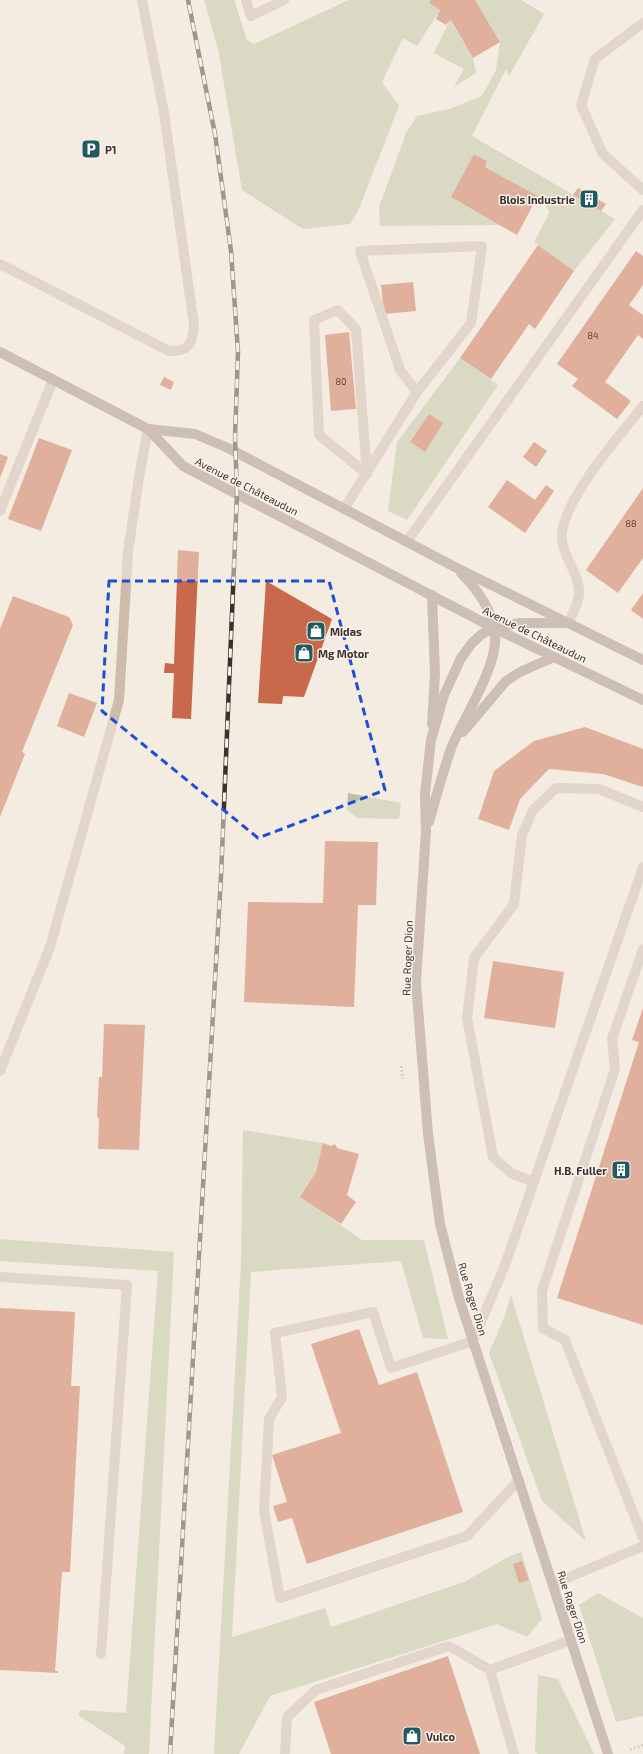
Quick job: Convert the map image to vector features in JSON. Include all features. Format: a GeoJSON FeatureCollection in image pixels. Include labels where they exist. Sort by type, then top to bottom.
{"type":"FeatureCollection","features":[{"type":"Feature","properties":{"kind":"street"},"geometry":{"type":"LineString","coordinates":[[0,264],[169,351],[179,352],[186,348],[193,338],[194,325],[164,113],[142,0]]}},
{"type":"Feature","properties":{"kind":"street"},"geometry":{"type":"LineString","coordinates":[[246,0],[251,16],[284,0]]}},
{"type":"Feature","properties":{"kind":"street"},"geometry":{"type":"LineString","coordinates":[[643,23],[595,59],[581,105],[603,154],[643,190]]}},
{"type":"Feature","properties":{"kind":"street"},"geometry":{"type":"LineString","coordinates":[[407,541],[643,210]]}},
{"type":"Feature","properties":{"kind":"street"},"geometry":{"type":"LineString","coordinates":[[344,509],[417,392],[471,323],[482,246],[360,250],[400,370],[417,392]]}},
{"type":"Feature","properties":{"kind":"street"},"geometry":{"type":"LineString","coordinates":[[338,310],[356,329],[367,474],[319,434],[314,320],[338,310]]}},
{"type":"Feature","properties":{"kind":"street"},"geometry":{"type":"LineString","coordinates":[[0,352],[148,429],[195,434],[248,458],[455,567],[643,660]]}},
{"type":"Feature","properties":{"kind":"street"},"geometry":{"type":"LineString","coordinates":[[0,511],[53,380]]}},
{"type":"Feature","properties":{"kind":"street"},"geometry":{"type":"LineString","coordinates":[[568,624],[576,607],[580,589],[562,540],[563,525],[582,485],[643,406]]}},
{"type":"Feature","properties":{"kind":"street"},"geometry":{"type":"LineString","coordinates":[[0,1072],[50,947],[119,700],[128,552],[148,429]]}},
{"type":"Feature","properties":{"kind":"street","name":"Avenue de Châteaudun"},"geometry":{"type":"LineString","coordinates":[[148,429],[183,466],[494,628],[643,700]]}},
{"type":"Feature","properties":{"kind":"street","name":"Rue Roger Dion"},"geometry":{"type":"LineString","coordinates":[[426,832],[452,747],[487,672],[494,653],[496,641],[494,628],[485,604],[472,584],[455,567]]}},
{"type":"Feature","properties":{"kind":"street"},"geometry":{"type":"LineString","coordinates":[[431,740],[435,674],[432,595]]}},
{"type":"Feature","properties":{"kind":"street","name":"Rue Roger Dion"},"geometry":{"type":"LineString","coordinates":[[568,624],[520,623],[494,628],[482,634],[472,643],[461,658],[444,695],[431,740],[425,794],[426,832],[416,982],[428,1134],[440,1224],[459,1298],[608,1754]]}},
{"type":"Feature","properties":{"kind":"street"},"geometry":{"type":"LineString","coordinates":[[452,747],[506,681],[520,672],[554,657]]}},
{"type":"Feature","properties":{"kind":"street"},"geometry":{"type":"LineString","coordinates":[[534,1182],[511,1173],[493,1157],[467,1018],[474,958],[514,904],[522,835],[533,810],[556,788],[599,790],[643,807]]}},
{"type":"Feature","properties":{"kind":"street"},"geometry":{"type":"LineString","coordinates":[[519,1480],[467,1536],[280,1598],[264,1512],[269,1418],[282,1397],[275,1333],[373,1312],[391,1368],[473,1341],[505,1265],[643,867]]}},
{"type":"Feature","properties":{"kind":"street"},"geometry":{"type":"LineString","coordinates":[[643,949],[612,1039],[615,1068],[542,1291],[543,1328],[566,1340],[643,1538]]}},
{"type":"Feature","properties":{"kind":"street"},"geometry":{"type":"LineString","coordinates":[[0,1277],[127,1285],[101,1654]]}},
{"type":"Feature","properties":{"kind":"street"},"geometry":{"type":"LineString","coordinates":[[553,1584],[643,1546]]}},
{"type":"Feature","properties":{"kind":"street"},"geometry":{"type":"LineString","coordinates":[[490,1670],[571,1640]]}},
{"type":"Feature","properties":{"kind":"street"},"geometry":{"type":"LineString","coordinates":[[285,1754],[287,1717],[316,1690],[449,1646],[490,1670],[514,1754]]}},
{"type":"Feature","properties":{"kind":"street"},"geometry":{"type":"LineString","coordinates":[[603,1736],[614,1754]]}},
{"type":"Feature","properties":{"kind":"path"},"geometry":{"type":"LineString","coordinates":[[630,1750],[643,1745]]}},
{"type":"Feature","properties":{"kind":"highlighted area"},"geometry":{"type":"Polygon","coordinates":[[[109,581],[329,581],[385,790],[258,838],[102,711],[109,581]]]}},
{"type":"Feature","properties":{"kind":"green space"},"geometry":{"type":"Polygon","coordinates":[[[204,0],[234,0],[247,40],[254,44],[349,0],[431,0],[429,3],[440,10],[417,46],[403,38],[382,82],[399,106],[358,211],[350,224],[303,229],[242,190],[218,49],[204,0]]]}},
{"type":"Feature","properties":{"kind":"green space"},"geometry":{"type":"Polygon","coordinates":[[[475,0],[521,0],[544,14],[509,76],[506,69],[472,136],[615,219],[574,271],[534,242],[550,212],[538,196],[485,167],[487,161],[475,154],[451,197],[501,225],[380,226],[379,207],[406,133],[417,116],[449,109],[482,96],[496,70],[500,42],[475,0]]]}},
{"type":"Feature","properties":{"kind":"green space"},"geometry":{"type":"Polygon","coordinates":[[[450,20],[473,58],[476,73],[454,87],[464,69],[434,53],[450,20]]]}},
{"type":"Feature","properties":{"kind":"green space"},"geometry":{"type":"Polygon","coordinates":[[[460,358],[498,385],[407,520],[388,511],[397,442],[460,358]]]}},
{"type":"Feature","properties":{"kind":"green space"},"geometry":{"type":"Polygon","coordinates":[[[348,793],[401,803],[399,819],[358,818],[347,810],[348,793]]]}},
{"type":"Feature","properties":{"kind":"green space"},"geometry":{"type":"Polygon","coordinates":[[[243,1130],[323,1143],[316,1172],[301,1197],[362,1240],[424,1240],[448,1339],[423,1338],[401,1261],[251,1272],[232,1637],[325,1608],[331,1627],[464,1582],[510,1556],[521,1552],[542,1619],[527,1637],[497,1624],[270,1696],[239,1754],[214,1754],[241,1262],[243,1130]]]}},
{"type":"Feature","properties":{"kind":"green space"},"geometry":{"type":"Polygon","coordinates":[[[0,1239],[174,1252],[149,1754],[124,1754],[125,1746],[78,1715],[80,1710],[126,1713],[158,1271],[0,1261],[0,1239]]]}},
{"type":"Feature","properties":{"kind":"green space"},"geometry":{"type":"Polygon","coordinates":[[[511,1295],[586,1541],[542,1501],[489,1353],[505,1315],[511,1295]]]}},
{"type":"Feature","properties":{"kind":"green space"},"geometry":{"type":"Polygon","coordinates":[[[598,1593],[643,1618],[643,1716],[616,1722],[579,1605],[598,1593]]]}},
{"type":"Feature","properties":{"kind":"green space"},"geometry":{"type":"Polygon","coordinates":[[[538,1675],[558,1679],[594,1754],[538,1754],[535,1752],[538,1675]]]}},
{"type":"Feature","properties":{"kind":"building"},"geometry":{"type":"Polygon","coordinates":[[[431,0],[475,0],[500,42],[473,58],[452,22],[450,20],[446,25],[436,19],[440,10],[429,3],[431,0]]]}},
{"type":"Feature","properties":{"kind":"building"},"geometry":{"type":"Polygon","coordinates":[[[474,154],[487,161],[485,167],[538,196],[517,235],[451,197],[474,154]]]}},
{"type":"Feature","properties":{"kind":"building","name":"Blois Industrie"},"geometry":{"type":"Polygon","coordinates":[[[578,188],[606,204],[601,211],[573,195],[578,188]]]}},
{"type":"Feature","properties":{"kind":"building"},"geometry":{"type":"Polygon","coordinates":[[[538,245],[574,271],[535,329],[529,324],[491,379],[460,358],[538,245]]]}},
{"type":"Feature","properties":{"kind":"building"},"geometry":{"type":"Polygon","coordinates":[[[636,251],[643,256],[643,285],[629,305],[643,315],[643,339],[638,335],[605,382],[631,401],[617,419],[572,386],[578,379],[557,364],[636,251]]]}},
{"type":"Feature","properties":{"kind":"building"},"geometry":{"type":"Polygon","coordinates":[[[413,282],[416,311],[384,314],[381,285],[413,282]]]}},
{"type":"Feature","properties":{"kind":"building"},"geometry":{"type":"Polygon","coordinates":[[[349,332],[356,409],[331,411],[325,335],[349,332]]]}},
{"type":"Feature","properties":{"kind":"building"},"geometry":{"type":"Polygon","coordinates":[[[164,377],[174,382],[171,390],[160,385],[164,377]]]}},
{"type":"Feature","properties":{"kind":"building"},"geometry":{"type":"Polygon","coordinates":[[[429,414],[443,423],[425,452],[410,442],[429,414]]]}},
{"type":"Feature","properties":{"kind":"building"},"geometry":{"type":"Polygon","coordinates":[[[39,438],[72,450],[41,531],[8,519],[39,438]]]}},
{"type":"Feature","properties":{"kind":"building"},"geometry":{"type":"Polygon","coordinates":[[[534,442],[547,451],[536,467],[523,457],[534,442]]]}},
{"type":"Feature","properties":{"kind":"building"},"geometry":{"type":"Polygon","coordinates":[[[0,454],[8,457],[0,478],[0,454]]]}},
{"type":"Feature","properties":{"kind":"building"},"geometry":{"type":"Polygon","coordinates":[[[507,480],[535,500],[546,485],[554,491],[525,533],[488,507],[507,480]]]}},
{"type":"Feature","properties":{"kind":"building"},"geometry":{"type":"Polygon","coordinates":[[[643,488],[643,558],[618,593],[586,570],[643,488]]]}},
{"type":"Feature","properties":{"kind":"building"},"geometry":{"type":"Polygon","coordinates":[[[178,550],[199,552],[191,719],[172,718],[174,673],[164,673],[165,663],[174,664],[178,550]]]}},
{"type":"Feature","properties":{"kind":"building"},"geometry":{"type":"Polygon","coordinates":[[[266,581],[332,619],[304,697],[283,696],[282,704],[258,703],[266,581]]]}},
{"type":"Feature","properties":{"kind":"building"},"geometry":{"type":"Polygon","coordinates":[[[643,593],[643,619],[631,610],[643,593]]]}},
{"type":"Feature","properties":{"kind":"building"},"geometry":{"type":"Polygon","coordinates":[[[13,596],[69,617],[73,625],[22,752],[25,754],[0,817],[0,629],[13,596]]]}},
{"type":"Feature","properties":{"kind":"building"},"geometry":{"type":"Polygon","coordinates":[[[69,693],[97,703],[84,737],[57,726],[69,693]]]}},
{"type":"Feature","properties":{"kind":"building"},"geometry":{"type":"Polygon","coordinates":[[[585,727],[643,749],[643,787],[603,774],[549,769],[520,799],[509,830],[478,819],[494,771],[534,741],[585,727]]]}},
{"type":"Feature","properties":{"kind":"building"},"geometry":{"type":"Polygon","coordinates":[[[325,841],[378,842],[376,905],[358,905],[354,1007],[244,1002],[248,902],[323,903],[325,841]]]}},
{"type":"Feature","properties":{"kind":"building"},"geometry":{"type":"Polygon","coordinates":[[[493,961],[564,972],[555,1028],[484,1018],[493,961]]]}},
{"type":"Feature","properties":{"kind":"building","name":"H.B. Fuller"},"geometry":{"type":"Polygon","coordinates":[[[643,1008],[643,1325],[557,1298],[639,1042],[632,1040],[643,1008]]]}},
{"type":"Feature","properties":{"kind":"building"},"geometry":{"type":"Polygon","coordinates":[[[104,1024],[145,1025],[139,1150],[98,1149],[99,1118],[97,1117],[99,1077],[102,1077],[104,1024]]]}},
{"type":"Feature","properties":{"kind":"building"},"geometry":{"type":"Polygon","coordinates":[[[323,1143],[331,1146],[335,1144],[337,1148],[359,1154],[347,1195],[356,1202],[341,1224],[300,1197],[316,1172],[323,1143]]]}},
{"type":"Feature","properties":{"kind":"building"},"geometry":{"type":"Polygon","coordinates":[[[0,1308],[75,1312],[71,1386],[80,1386],[70,1572],[62,1572],[55,1671],[58,1671],[58,1673],[0,1670],[0,1308]]]}},
{"type":"Feature","properties":{"kind":"building"},"geometry":{"type":"Polygon","coordinates":[[[359,1329],[379,1385],[417,1372],[463,1512],[307,1564],[292,1518],[278,1522],[273,1506],[287,1502],[272,1455],[341,1433],[311,1344],[359,1329]]]}},
{"type":"Feature","properties":{"kind":"building"},"geometry":{"type":"Polygon","coordinates":[[[522,1561],[529,1580],[519,1583],[513,1564],[522,1561]]]}},
{"type":"Feature","properties":{"kind":"building"},"geometry":{"type":"Polygon","coordinates":[[[448,1656],[480,1754],[331,1754],[314,1702],[448,1656]]]}},
{"type":"Feature","properties":{"kind":"railway"},"geometry":{"type":"LineString","coordinates":[[170,1754],[221,877],[237,494],[235,437],[238,352],[231,251],[215,134],[188,0]]}},
{"type":"Feature","properties":{"kind":"place","name":"P1"},"geometry":{"type":"Point","coordinates":[91,149]}},
{"type":"Feature","properties":{"kind":"place","name":"Blois Industrie"},"geometry":{"type":"Point","coordinates":[589,199]}},
{"type":"Feature","properties":{"kind":"place","name":"Midas"},"geometry":{"type":"Point","coordinates":[316,631]}},
{"type":"Feature","properties":{"kind":"place","name":"Mg Motor"},"geometry":{"type":"Point","coordinates":[304,653]}},
{"type":"Feature","properties":{"kind":"place","name":"H.B. Fuller"},"geometry":{"type":"Point","coordinates":[621,1170]}},
{"type":"Feature","properties":{"kind":"place","name":"Vulco"},"geometry":{"type":"Point","coordinates":[412,1736]}}]}
